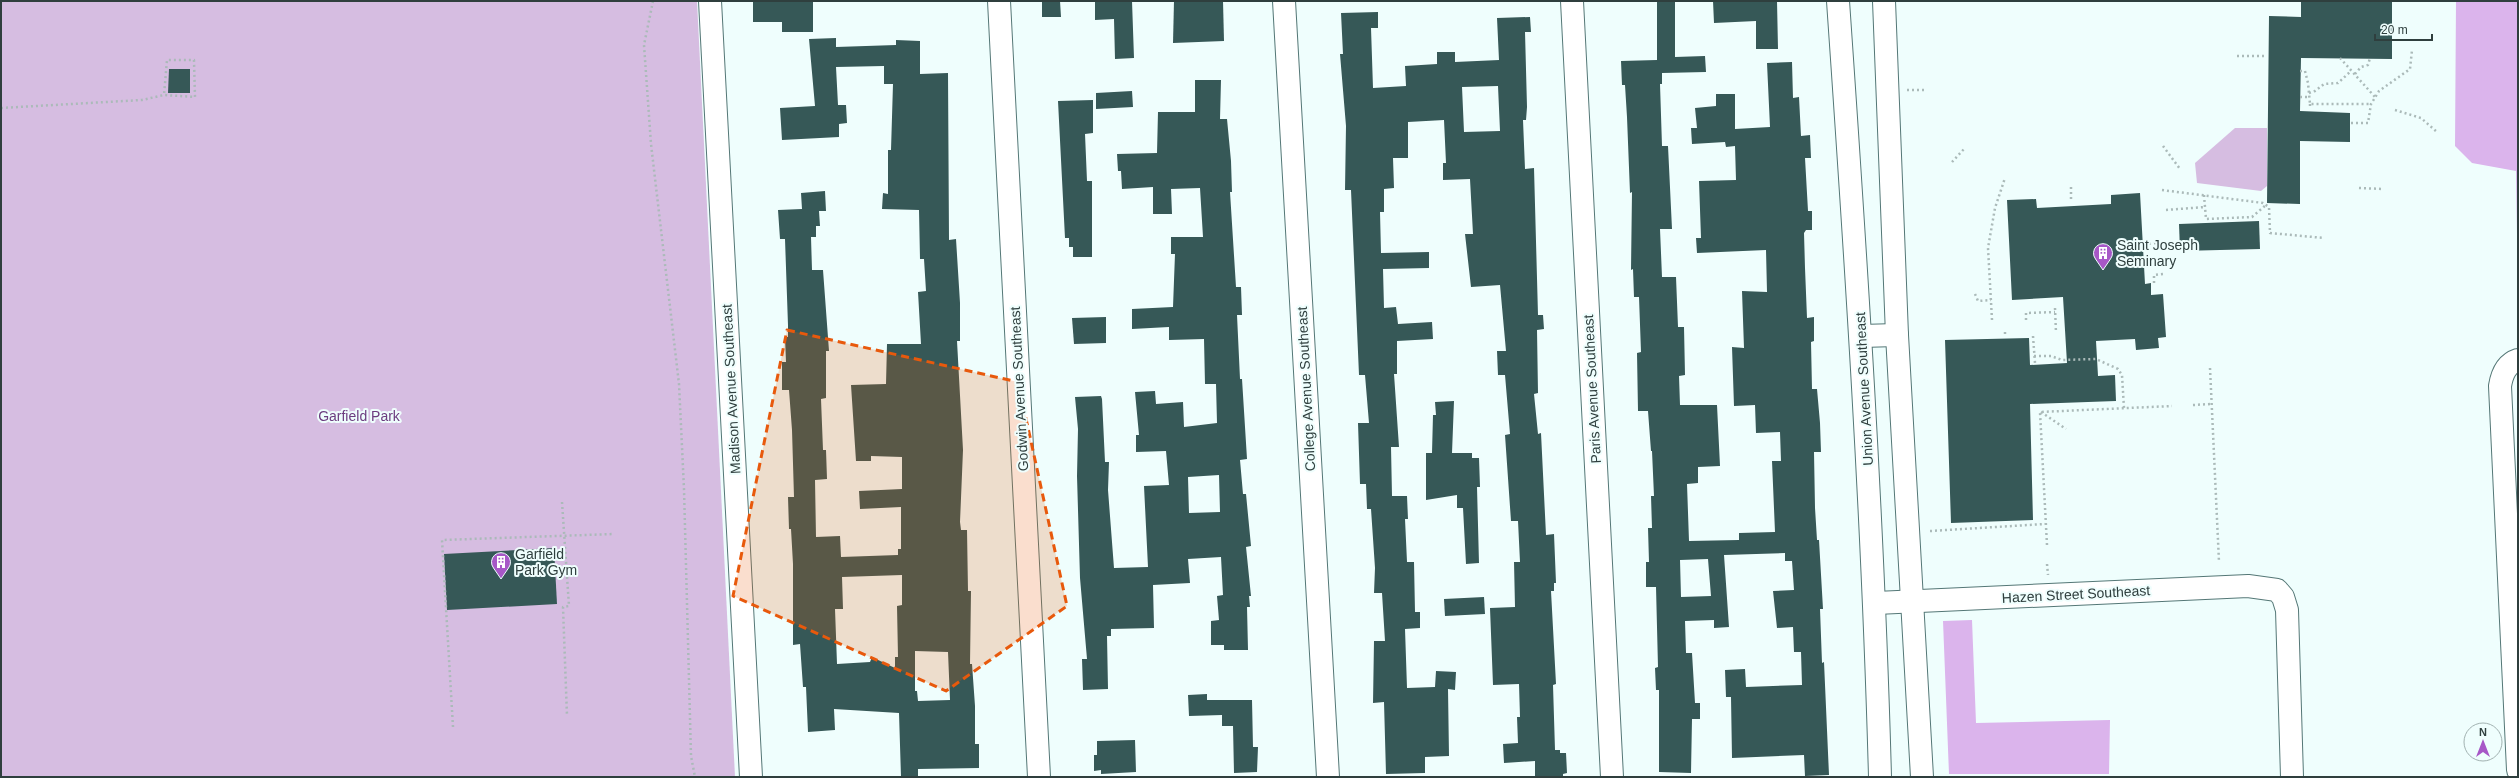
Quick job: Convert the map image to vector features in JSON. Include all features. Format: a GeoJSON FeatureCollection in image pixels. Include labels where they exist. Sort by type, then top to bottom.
{"type":"FeatureCollection","features":[{"type":"Feature","properties":{"kind":"street","name":"Madison Avenue Southeast"},"geometry":{"type":"LineString","coordinates":[[710,1],[751,777]]}},
{"type":"Feature","properties":{"kind":"street","name":"Godwin Avenue Southeast"},"geometry":{"type":"LineString","coordinates":[[999,1],[1039,777]]}},
{"type":"Feature","properties":{"kind":"street","name":"College Avenue Southeast"},"geometry":{"type":"LineString","coordinates":[[1284,1],[1328,777]]}},
{"type":"Feature","properties":{"kind":"street","name":"Paris Avenue Southeast"},"geometry":{"type":"LineString","coordinates":[[1572,1],[1612,777]]}},
{"type":"Feature","properties":{"kind":"street","name":"Union Avenue Southeast"},"geometry":{"type":"LineString","coordinates":[[1838,1],[1861,336],[1876,603],[1880,777]]}},
{"type":"Feature","properties":{"kind":"street"},"geometry":{"type":"LineString","coordinates":[[1884,1],[1897,335],[1922,777]]}},
{"type":"Feature","properties":{"kind":"street"},"geometry":{"type":"LineString","coordinates":[[1861,336],[1897,335]]}},
{"type":"Feature","properties":{"kind":"street"},"geometry":{"type":"LineString","coordinates":[[2516,361],[2504,371],[2500,386],[2518,770]]}},
{"type":"Feature","properties":{"kind":"street","name":"Hazen Street Southeast"},"geometry":{"type":"LineString","coordinates":[[1876,603],[2248,586],[2277,590],[2284,597],[2287,610],[2292,777]]}},
{"type":"Feature","properties":{"kind":"path"},"geometry":{"type":"LineString","coordinates":[[653,1],[644,45],[651,144],[679,384],[684,489],[691,756],[695,777]]}},
{"type":"Feature","properties":{"kind":"path"},"geometry":{"type":"LineString","coordinates":[[2350,123],[2368,123],[2371,104],[2375,96],[2384,86],[2408,71],[2412,64],[2412,50]]}},
{"type":"Feature","properties":{"kind":"path"},"geometry":{"type":"LineString","coordinates":[[2237,56],[2264,56]]}},
{"type":"Feature","properties":{"kind":"path"},"geometry":{"type":"LineString","coordinates":[[2340,58],[2375,96]]}},
{"type":"Feature","properties":{"kind":"path"},"geometry":{"type":"LineString","coordinates":[[2354,74],[2362,67],[2368,66],[2370,58]]}},
{"type":"Feature","properties":{"kind":"path"},"geometry":{"type":"LineString","coordinates":[[1,108],[142,100],[164,95],[195,98],[194,60],[168,60],[164,95]]}},
{"type":"Feature","properties":{"kind":"path"},"geometry":{"type":"LineString","coordinates":[[2300,71],[2305,71],[2310,109]]}},
{"type":"Feature","properties":{"kind":"path"},"geometry":{"type":"LineString","coordinates":[[2309,93],[2315,91],[2324,84],[2338,83],[2352,71]]}},
{"type":"Feature","properties":{"kind":"path"},"geometry":{"type":"LineString","coordinates":[[1906,90],[1924,90]]}},
{"type":"Feature","properties":{"kind":"path"},"geometry":{"type":"LineString","coordinates":[[2300,98],[2309,98]]}},
{"type":"Feature","properties":{"kind":"path"},"geometry":{"type":"LineString","coordinates":[[2310,104],[2371,104]]}},
{"type":"Feature","properties":{"kind":"path"},"geometry":{"type":"LineString","coordinates":[[2395,110],[2421,118],[2437,132]]}},
{"type":"Feature","properties":{"kind":"path"},"geometry":{"type":"LineString","coordinates":[[2163,146],[2180,169]]}},
{"type":"Feature","properties":{"kind":"path"},"geometry":{"type":"LineString","coordinates":[[1952,162],[1964,149]]}},
{"type":"Feature","properties":{"kind":"path"},"geometry":{"type":"LineString","coordinates":[[1992,320],[1989,244],[1995,208],[2005,178]]}},
{"type":"Feature","properties":{"kind":"path"},"geometry":{"type":"LineString","coordinates":[[2071,188],[2071,199]]}},
{"type":"Feature","properties":{"kind":"path"},"geometry":{"type":"LineString","coordinates":[[2359,188],[2384,189]]}},
{"type":"Feature","properties":{"kind":"path"},"geometry":{"type":"LineString","coordinates":[[2162,190],[2266,205],[2269,207],[2270,233],[2324,238]]}},
{"type":"Feature","properties":{"kind":"path"},"geometry":{"type":"LineString","coordinates":[[2204,195],[2206,219],[2252,217],[2266,205]]}},
{"type":"Feature","properties":{"kind":"path"},"geometry":{"type":"LineString","coordinates":[[2166,210],[2205,207]]}},
{"type":"Feature","properties":{"kind":"path"},"geometry":{"type":"LineString","coordinates":[[2144,244],[2157,243]]}},
{"type":"Feature","properties":{"kind":"path"},"geometry":{"type":"LineString","coordinates":[[2154,283],[2154,275],[2163,274]]}},
{"type":"Feature","properties":{"kind":"path"},"geometry":{"type":"LineString","coordinates":[[1975,294],[1978,301],[1991,300]]}},
{"type":"Feature","properties":{"kind":"path"},"geometry":{"type":"LineString","coordinates":[[2055,308],[2056,333]]}},
{"type":"Feature","properties":{"kind":"path"},"geometry":{"type":"LineString","coordinates":[[2026,320],[2026,313],[2055,312]]}},
{"type":"Feature","properties":{"kind":"path"},"geometry":{"type":"LineString","coordinates":[[2005,332],[2005,337]]}},
{"type":"Feature","properties":{"kind":"path"},"geometry":{"type":"LineString","coordinates":[[2033,336],[2034,363]]}},
{"type":"Feature","properties":{"kind":"path"},"geometry":{"type":"LineString","coordinates":[[2034,356],[2051,356],[2062,360],[2096,359],[2118,369],[2122,375],[2124,408]]}},
{"type":"Feature","properties":{"kind":"path"},"geometry":{"type":"LineString","coordinates":[[2210,368],[2219,562]]}},
{"type":"Feature","properties":{"kind":"path"},"geometry":{"type":"LineString","coordinates":[[2193,405],[2211,404]]}},
{"type":"Feature","properties":{"kind":"path"},"geometry":{"type":"LineString","coordinates":[[2040,412],[2172,406]]}},
{"type":"Feature","properties":{"kind":"path"},"geometry":{"type":"LineString","coordinates":[[2040,412],[2066,429]]}},
{"type":"Feature","properties":{"kind":"path"},"geometry":{"type":"LineString","coordinates":[[2040,412],[2047,545]]}},
{"type":"Feature","properties":{"kind":"path"},"geometry":{"type":"LineString","coordinates":[[562,502],[569,606],[563,607],[567,716]]}},
{"type":"Feature","properties":{"kind":"path"},"geometry":{"type":"LineString","coordinates":[[1930,531],[2046,524]]}},
{"type":"Feature","properties":{"kind":"path"},"geometry":{"type":"LineString","coordinates":[[453,727],[442,540],[614,534]]}},
{"type":"Feature","properties":{"kind":"highlighted area"},"geometry":{"type":"Polygon","coordinates":[[[787,330],[1018,382],[1067,606],[946,691],[733,596],[787,330]]]}},
{"type":"Feature","properties":{"kind":"green space","name":"Garfield Park"},"geometry":{"type":"Polygon","coordinates":[[[1,1],[697,1],[735,777],[1,777],[1,1]]]}},
{"type":"Feature","properties":{"kind":"green space"},"geometry":{"type":"Polygon","coordinates":[[[2235,128],[2267,128],[2267,186],[2261,191],[2197,183],[2195,163],[2235,128]]]}},
{"type":"Feature","properties":{"kind":"shaded area"},"geometry":{"type":"Polygon","coordinates":[[[2456,1],[2518,1],[2518,297],[2516,171],[2472,163],[2455,146],[2456,1]]]}},
{"type":"Feature","properties":{"kind":"shaded area"},"geometry":{"type":"Polygon","coordinates":[[[1972,620],[1976,723],[2110,720],[2109,774],[1949,774],[1943,621],[1972,620]]]}},
{"type":"Feature","properties":{"kind":"building"},"geometry":{"type":"Polygon","coordinates":[[[753,1],[813,1],[813,32],[782,32],[782,22],[753,22],[753,1]]]}},
{"type":"Feature","properties":{"kind":"building"},"geometry":{"type":"Polygon","coordinates":[[[1042,1],[1060,1],[1061,17],[1042,17],[1042,1]]]}},
{"type":"Feature","properties":{"kind":"building"},"geometry":{"type":"Polygon","coordinates":[[[1095,1],[1132,1],[1134,58],[1115,59],[1114,19],[1095,20],[1095,1]]]}},
{"type":"Feature","properties":{"kind":"building"},"geometry":{"type":"Polygon","coordinates":[[[1174,1],[1223,1],[1224,41],[1173,43],[1174,1]]]}},
{"type":"Feature","properties":{"kind":"building"},"geometry":{"type":"Polygon","coordinates":[[[1657,1],[1675,1],[1675,57],[1705,56],[1706,72],[1662,73],[1662,84],[1660,84],[1662,146],[1668,146],[1672,229],[1660,229],[1662,277],[1676,277],[1678,327],[1684,327],[1685,375],[1679,376],[1680,405],[1717,405],[1720,466],[1698,467],[1698,483],[1687,484],[1689,541],[1739,540],[1739,533],[1775,532],[1772,461],[1781,461],[1780,432],[1756,433],[1755,405],[1734,406],[1732,347],[1744,348],[1742,291],[1767,292],[1766,250],[1697,253],[1696,238],[1701,238],[1699,181],[1736,180],[1735,146],[1726,147],[1725,142],[1692,144],[1691,128],[1697,128],[1695,108],[1716,106],[1716,94],[1735,94],[1735,129],[1770,127],[1767,63],[1792,62],[1793,98],[1799,97],[1801,136],[1810,135],[1811,158],[1805,158],[1808,211],[1812,211],[1812,230],[1806,230],[1804,233],[1805,268],[1807,318],[1814,317],[1814,341],[1811,342],[1812,389],[1817,389],[1820,423],[1821,452],[1814,452],[1815,508],[1817,540],[1819,540],[1823,609],[1820,609],[1829,775],[1805,776],[1804,755],[1732,758],[1731,697],[1726,697],[1725,670],[1745,669],[1746,687],[1802,685],[1801,652],[1794,652],[1793,627],[1777,628],[1773,591],[1794,590],[1792,561],[1785,561],[1785,553],[1724,555],[1729,627],[1714,628],[1714,620],[1685,621],[1686,653],[1692,653],[1695,703],[1700,703],[1700,719],[1692,719],[1691,773],[1659,772],[1659,690],[1656,690],[1655,668],[1658,667],[1656,587],[1646,587],[1646,562],[1649,562],[1648,528],[1652,528],[1651,496],[1654,496],[1652,451],[1648,411],[1638,411],[1637,353],[1641,352],[1639,297],[1634,297],[1633,269],[1631,270],[1632,192],[1630,193],[1625,85],[1622,85],[1621,61],[1657,60],[1657,1]],[[1708,559],[1680,560],[1681,597],[1711,596],[1708,559]]]}},
{"type":"Feature","properties":{"kind":"building"},"geometry":{"type":"Polygon","coordinates":[[[1713,1],[1777,1],[1778,49],[1756,49],[1756,21],[1714,23],[1713,1]]]}},
{"type":"Feature","properties":{"kind":"building"},"geometry":{"type":"Polygon","coordinates":[[[2301,1],[2392,1],[2392,59],[2301,58],[2300,111],[2350,113],[2350,142],[2300,141],[2300,204],[2267,203],[2269,16],[2301,17],[2301,1]]]}},
{"type":"Feature","properties":{"kind":"building"},"geometry":{"type":"Polygon","coordinates":[[[1378,12],[1378,28],[1371,28],[1373,88],[1406,86],[1405,66],[1437,64],[1437,52],[1455,52],[1455,62],[1499,60],[1497,18],[1530,17],[1531,32],[1525,32],[1527,107],[1526,120],[1523,120],[1525,169],[1534,168],[1538,315],[1543,315],[1544,329],[1537,330],[1538,393],[1534,394],[1538,434],[1541,433],[1546,535],[1554,534],[1556,583],[1554,583],[1554,591],[1551,591],[1556,684],[1553,685],[1555,750],[1560,750],[1560,753],[1566,753],[1567,773],[1563,774],[1563,777],[1535,777],[1535,761],[1504,763],[1503,744],[1518,743],[1517,717],[1520,717],[1519,684],[1493,685],[1490,608],[1515,607],[1514,562],[1520,562],[1518,521],[1511,521],[1505,435],[1510,434],[1505,375],[1498,375],[1497,351],[1506,351],[1500,285],[1471,287],[1465,234],[1473,234],[1470,179],[1443,180],[1443,163],[1446,163],[1444,120],[1408,122],[1408,158],[1393,158],[1394,188],[1384,189],[1384,212],[1380,212],[1381,253],[1429,252],[1429,268],[1383,269],[1384,308],[1396,307],[1398,324],[1432,322],[1433,339],[1397,341],[1397,374],[1394,374],[1399,447],[1391,447],[1392,496],[1407,496],[1408,519],[1405,519],[1407,562],[1414,562],[1415,612],[1420,612],[1420,628],[1405,629],[1407,688],[1435,687],[1436,671],[1456,672],[1455,690],[1448,689],[1449,756],[1425,757],[1425,773],[1386,774],[1384,702],[1373,703],[1374,641],[1385,641],[1382,593],[1374,593],[1375,568],[1371,509],[1367,509],[1366,484],[1360,484],[1358,423],[1369,423],[1365,375],[1359,375],[1351,190],[1345,190],[1346,126],[1340,54],[1343,54],[1341,13],[1378,12]],[[1498,86],[1462,87],[1464,132],[1500,131],[1498,86]]]}},
{"type":"Feature","properties":{"kind":"building"},"geometry":{"type":"Polygon","coordinates":[[[836,38],[836,47],[896,45],[896,40],[920,41],[920,74],[948,73],[949,240],[956,239],[960,303],[960,341],[957,341],[963,450],[960,522],[961,530],[967,530],[968,591],[971,591],[970,664],[972,664],[975,706],[975,744],[979,744],[979,768],[918,769],[918,777],[901,777],[899,713],[834,709],[835,730],[808,732],[806,687],[803,687],[800,644],[793,645],[793,564],[791,529],[789,529],[788,497],[794,497],[792,430],[789,390],[782,390],[782,362],[786,362],[785,337],[788,337],[788,325],[785,239],[780,239],[778,210],[802,209],[801,193],[825,191],[826,211],[819,211],[820,226],[816,226],[816,237],[811,237],[812,270],[823,270],[829,351],[826,351],[826,398],[821,399],[823,450],[826,450],[827,479],[815,480],[816,537],[840,536],[841,557],[898,555],[898,549],[901,549],[901,507],[860,509],[859,491],[902,489],[902,457],[871,456],[871,461],[856,461],[851,385],[886,384],[887,344],[921,344],[918,292],[926,291],[924,259],[920,259],[919,210],[882,209],[883,193],[888,194],[888,150],[891,150],[893,84],[884,84],[884,66],[836,67],[838,105],[846,105],[847,123],[839,124],[839,137],[782,140],[780,108],[815,106],[809,39],[836,38]],[[902,575],[842,577],[843,609],[835,609],[837,664],[870,662],[872,657],[895,668],[895,657],[898,657],[897,606],[902,605],[902,575]],[[915,651],[915,691],[917,691],[918,701],[950,700],[948,652],[915,651]]]}},
{"type":"Feature","properties":{"kind":"building"},"geometry":{"type":"Polygon","coordinates":[[[169,69],[190,69],[190,93],[168,93],[169,69]]]}},
{"type":"Feature","properties":{"kind":"building"},"geometry":{"type":"Polygon","coordinates":[[[1195,80],[1221,80],[1220,119],[1227,119],[1231,161],[1232,192],[1230,192],[1236,287],[1241,287],[1242,315],[1237,315],[1240,379],[1242,379],[1247,459],[1240,460],[1243,494],[1246,494],[1251,546],[1246,547],[1251,596],[1249,596],[1250,607],[1247,607],[1248,650],[1224,650],[1224,645],[1211,645],[1211,621],[1219,620],[1217,596],[1223,595],[1221,557],[1188,559],[1190,583],[1153,585],[1154,628],[1111,629],[1111,636],[1107,636],[1108,689],[1083,690],[1082,659],[1087,659],[1080,578],[1077,476],[1078,429],[1075,397],[1101,396],[1102,399],[1105,462],[1109,462],[1108,490],[1114,568],[1148,567],[1144,486],[1169,485],[1166,451],[1136,452],[1136,435],[1139,435],[1135,392],[1155,391],[1156,404],[1183,402],[1184,427],[1217,423],[1216,384],[1205,384],[1204,339],[1169,340],[1169,327],[1132,329],[1132,309],[1173,307],[1175,254],[1171,254],[1171,237],[1203,237],[1200,188],[1171,189],[1172,214],[1153,214],[1153,187],[1122,189],[1121,171],[1118,171],[1117,154],[1157,153],[1158,112],[1195,112],[1195,80]],[[1219,475],[1188,477],[1189,513],[1220,512],[1219,475]]]}},
{"type":"Feature","properties":{"kind":"building"},"geometry":{"type":"Polygon","coordinates":[[[1132,91],[1133,107],[1096,109],[1096,93],[1132,91]]]}},
{"type":"Feature","properties":{"kind":"building"},"geometry":{"type":"Polygon","coordinates":[[[1093,100],[1093,133],[1085,134],[1087,181],[1092,181],[1092,257],[1073,257],[1073,247],[1069,247],[1069,238],[1065,238],[1058,101],[1093,100]]]}},
{"type":"Feature","properties":{"kind":"building"},"geometry":{"type":"Polygon","coordinates":[[[2140,193],[2145,284],[2151,283],[2151,295],[2163,294],[2166,337],[2158,338],[2159,348],[2136,350],[2135,339],[2096,341],[2098,376],[2115,375],[2116,401],[2030,404],[2033,520],[1951,523],[1945,340],[2029,338],[2030,365],[2067,363],[2063,297],[2012,300],[2007,200],[2036,199],[2037,208],[2111,204],[2111,195],[2140,193]]]}},
{"type":"Feature","properties":{"kind":"building"},"geometry":{"type":"Polygon","coordinates":[[[2259,221],[2260,249],[2180,251],[2179,224],[2259,221]]]}},
{"type":"Feature","properties":{"kind":"building"},"geometry":{"type":"Polygon","coordinates":[[[1106,317],[1106,343],[1074,344],[1072,318],[1106,317]]]}},
{"type":"Feature","properties":{"kind":"building"},"geometry":{"type":"Polygon","coordinates":[[[1454,401],[1452,453],[1472,453],[1472,458],[1479,458],[1480,487],[1477,487],[1479,563],[1466,564],[1463,508],[1457,508],[1457,495],[1426,500],[1426,453],[1432,453],[1433,415],[1436,415],[1435,402],[1454,401]]]}},
{"type":"Feature","properties":{"kind":"building","name":"Garfield Park Gym"},"geometry":{"type":"Polygon","coordinates":[[[554,548],[557,604],[447,610],[444,554],[554,548]]]}},
{"type":"Feature","properties":{"kind":"building"},"geometry":{"type":"Polygon","coordinates":[[[1484,597],[1485,614],[1445,616],[1444,599],[1484,597]]]}},
{"type":"Feature","properties":{"kind":"building"},"geometry":{"type":"Polygon","coordinates":[[[1207,694],[1207,700],[1252,700],[1253,747],[1258,747],[1257,772],[1234,773],[1233,726],[1222,726],[1222,715],[1189,716],[1188,695],[1207,694]]]}},
{"type":"Feature","properties":{"kind":"building"},"geometry":{"type":"Polygon","coordinates":[[[1135,740],[1136,772],[1101,774],[1101,770],[1094,771],[1094,755],[1097,755],[1097,741],[1135,740]]]}},
{"type":"Feature","properties":{"kind":"place","name":"Saint Joseph Seminary"},"geometry":{"type":"Point","coordinates":[2103,270]}},
{"type":"Feature","properties":{"kind":"place","name":"Garfield Park Gym"},"geometry":{"type":"Point","coordinates":[501,579]}}]}
